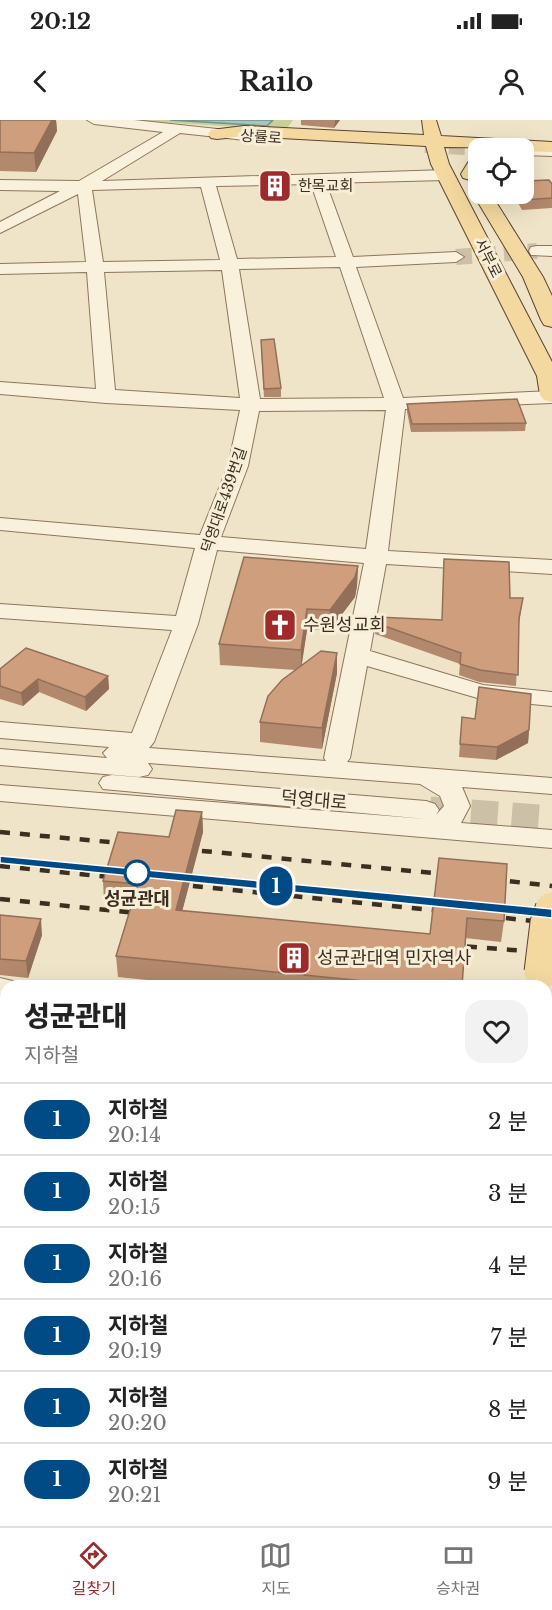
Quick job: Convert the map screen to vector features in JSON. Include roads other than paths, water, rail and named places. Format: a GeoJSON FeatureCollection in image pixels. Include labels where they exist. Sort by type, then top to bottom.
{"type":"FeatureCollection","features":[{"type":"Feature","properties":{"kind":"main road"},"geometry":{"type":"LineString","coordinates":[[370,137],[392,136],[408,131],[415,124],[427,120]]}},
{"type":"Feature","properties":{"kind":"main road","name":"서부로"},"geometry":{"type":"LineString","coordinates":[[427,120],[446,175],[548,376],[552,396]]}},
{"type":"Feature","properties":{"kind":"main road"},"geometry":{"type":"LineString","coordinates":[[217,134],[244,131],[370,137],[435,146]]}},
{"type":"Feature","properties":{"kind":"main road"},"geometry":{"type":"LineString","coordinates":[[217,134],[243,140],[435,146],[455,139],[552,147]]}},
{"type":"Feature","properties":{"kind":"main road"},"geometry":{"type":"LineString","coordinates":[[455,139],[468,161]]}},
{"type":"Feature","properties":{"kind":"main road"},"geometry":{"type":"LineString","coordinates":[[534,156],[552,157]]}},
{"type":"Feature","properties":{"kind":"main road","name":"서부로"},"geometry":{"type":"LineString","coordinates":[[488,204],[533,278],[552,320]]}},
{"type":"Feature","properties":{"kind":"main road"},"geometry":{"type":"LineString","coordinates":[[540,979],[546,922],[552,909]]}},
{"type":"Feature","properties":{"kind":"street","name":"상률로"},"geometry":{"type":"LineString","coordinates":[[94,120],[217,134],[393,144]]}},
{"type":"Feature","properties":{"kind":"street"},"geometry":{"type":"LineString","coordinates":[[0,228],[84,185],[176,130]]}},
{"type":"Feature","properties":{"kind":"street"},"geometry":{"type":"LineString","coordinates":[[534,151],[552,152]]}},
{"type":"Feature","properties":{"kind":"street"},"geometry":{"type":"LineString","coordinates":[[0,185],[84,185],[446,175]]}},
{"type":"Feature","properties":{"kind":"street"},"geometry":{"type":"LineString","coordinates":[[317,178],[396,404],[376,557],[337,758]]}},
{"type":"Feature","properties":{"kind":"street","name":"덕영대로439번길"},"geometry":{"type":"LineString","coordinates":[[0,730],[141,742],[186,624],[208,541],[238,466],[252,405],[230,265],[207,182]]}},
{"type":"Feature","properties":{"kind":"street"},"geometry":{"type":"LineString","coordinates":[[84,185],[95,267],[106,397]]}},
{"type":"Feature","properties":{"kind":"street"},"geometry":{"type":"LineString","coordinates":[[0,269],[345,262],[456,257]]}},
{"type":"Feature","properties":{"kind":"street"},"geometry":{"type":"LineString","coordinates":[[0,388],[106,397],[252,405],[396,404],[552,396]]}},
{"type":"Feature","properties":{"kind":"street"},"geometry":{"type":"LineString","coordinates":[[0,524],[376,557],[552,567]]}},
{"type":"Feature","properties":{"kind":"street"},"geometry":{"type":"LineString","coordinates":[[0,611],[186,624]]}},
{"type":"Feature","properties":{"kind":"street"},"geometry":{"type":"LineString","coordinates":[[356,655],[481,692],[552,699]]}},
{"type":"Feature","properties":{"kind":"street"},"geometry":{"type":"LineString","coordinates":[[0,744],[426,802],[552,839]]}},
{"type":"Feature","properties":{"kind":"street"},"geometry":{"type":"LineString","coordinates":[[0,757],[204,782]]}},
{"type":"Feature","properties":{"kind":"street"},"geometry":{"type":"LineString","coordinates":[[0,774],[204,782]]}},
{"type":"Feature","properties":{"kind":"street","name":"덕영대로"},"geometry":{"type":"LineString","coordinates":[[204,782],[426,802]]}},
{"type":"Feature","properties":{"kind":"street"},"geometry":{"type":"LineString","coordinates":[[0,793],[426,802],[552,786]]}},
{"type":"Feature","properties":{"kind":"water"},"geometry":{"type":"Polygon","coordinates":[[[170,120],[273,120],[267,126],[170,120]]]}},
{"type":"Feature","properties":{"kind":"tunnel"},"geometry":{"type":"LineString","coordinates":[[425,145],[468,147]]}},
{"type":"Feature","properties":{"kind":"tunnel"},"geometry":{"type":"LineString","coordinates":[[456,257],[537,251]]}},
{"type":"Feature","properties":{"kind":"tunnel"},"geometry":{"type":"LineString","coordinates":[[430,810],[552,819]]}},
{"type":"Feature","properties":{"kind":"railway"},"geometry":{"type":"LineString","coordinates":[[0,832],[131,844]]}},
{"type":"Feature","properties":{"kind":"railway"},"geometry":{"type":"LineString","coordinates":[[182,849],[454,875]]}},
{"type":"Feature","properties":{"kind":"railway"},"geometry":{"type":"LineString","coordinates":[[0,866],[119,878]]}},
{"type":"Feature","properties":{"kind":"railway"},"geometry":{"type":"LineString","coordinates":[[490,879],[552,886]]}},
{"type":"Feature","properties":{"kind":"railway"},"geometry":{"type":"LineString","coordinates":[[173,884],[451,912]]}},
{"type":"Feature","properties":{"kind":"railway"},"geometry":{"type":"LineString","coordinates":[[0,899],[146,914]]}},
{"type":"Feature","properties":{"kind":"railway"},"geometry":{"type":"LineString","coordinates":[[486,916],[552,923]]}},
{"type":"Feature","properties":{"kind":"railway"},"geometry":{"type":"LineString","coordinates":[[447,945],[552,953]]}},
{"type":"Feature","properties":{"kind":"metro line","name":"1"},"geometry":{"type":"LineString","coordinates":[[0,860],[552,914]]}},
{"type":"Feature","properties":{"kind":"place","name":"한목교회"},"geometry":{"type":"Point","coordinates":[275,186]}},
{"type":"Feature","properties":{"kind":"place","name":"수원성교회"},"geometry":{"type":"Point","coordinates":[280,625]}},
{"type":"Feature","properties":{"kind":"place","name":"성균관대"},"geometry":{"type":"Point","coordinates":[137,873]}},
{"type":"Feature","properties":{"kind":"place","name":"성균관대역 민자역사"},"geometry":{"type":"Point","coordinates":[294,958]}}]}
